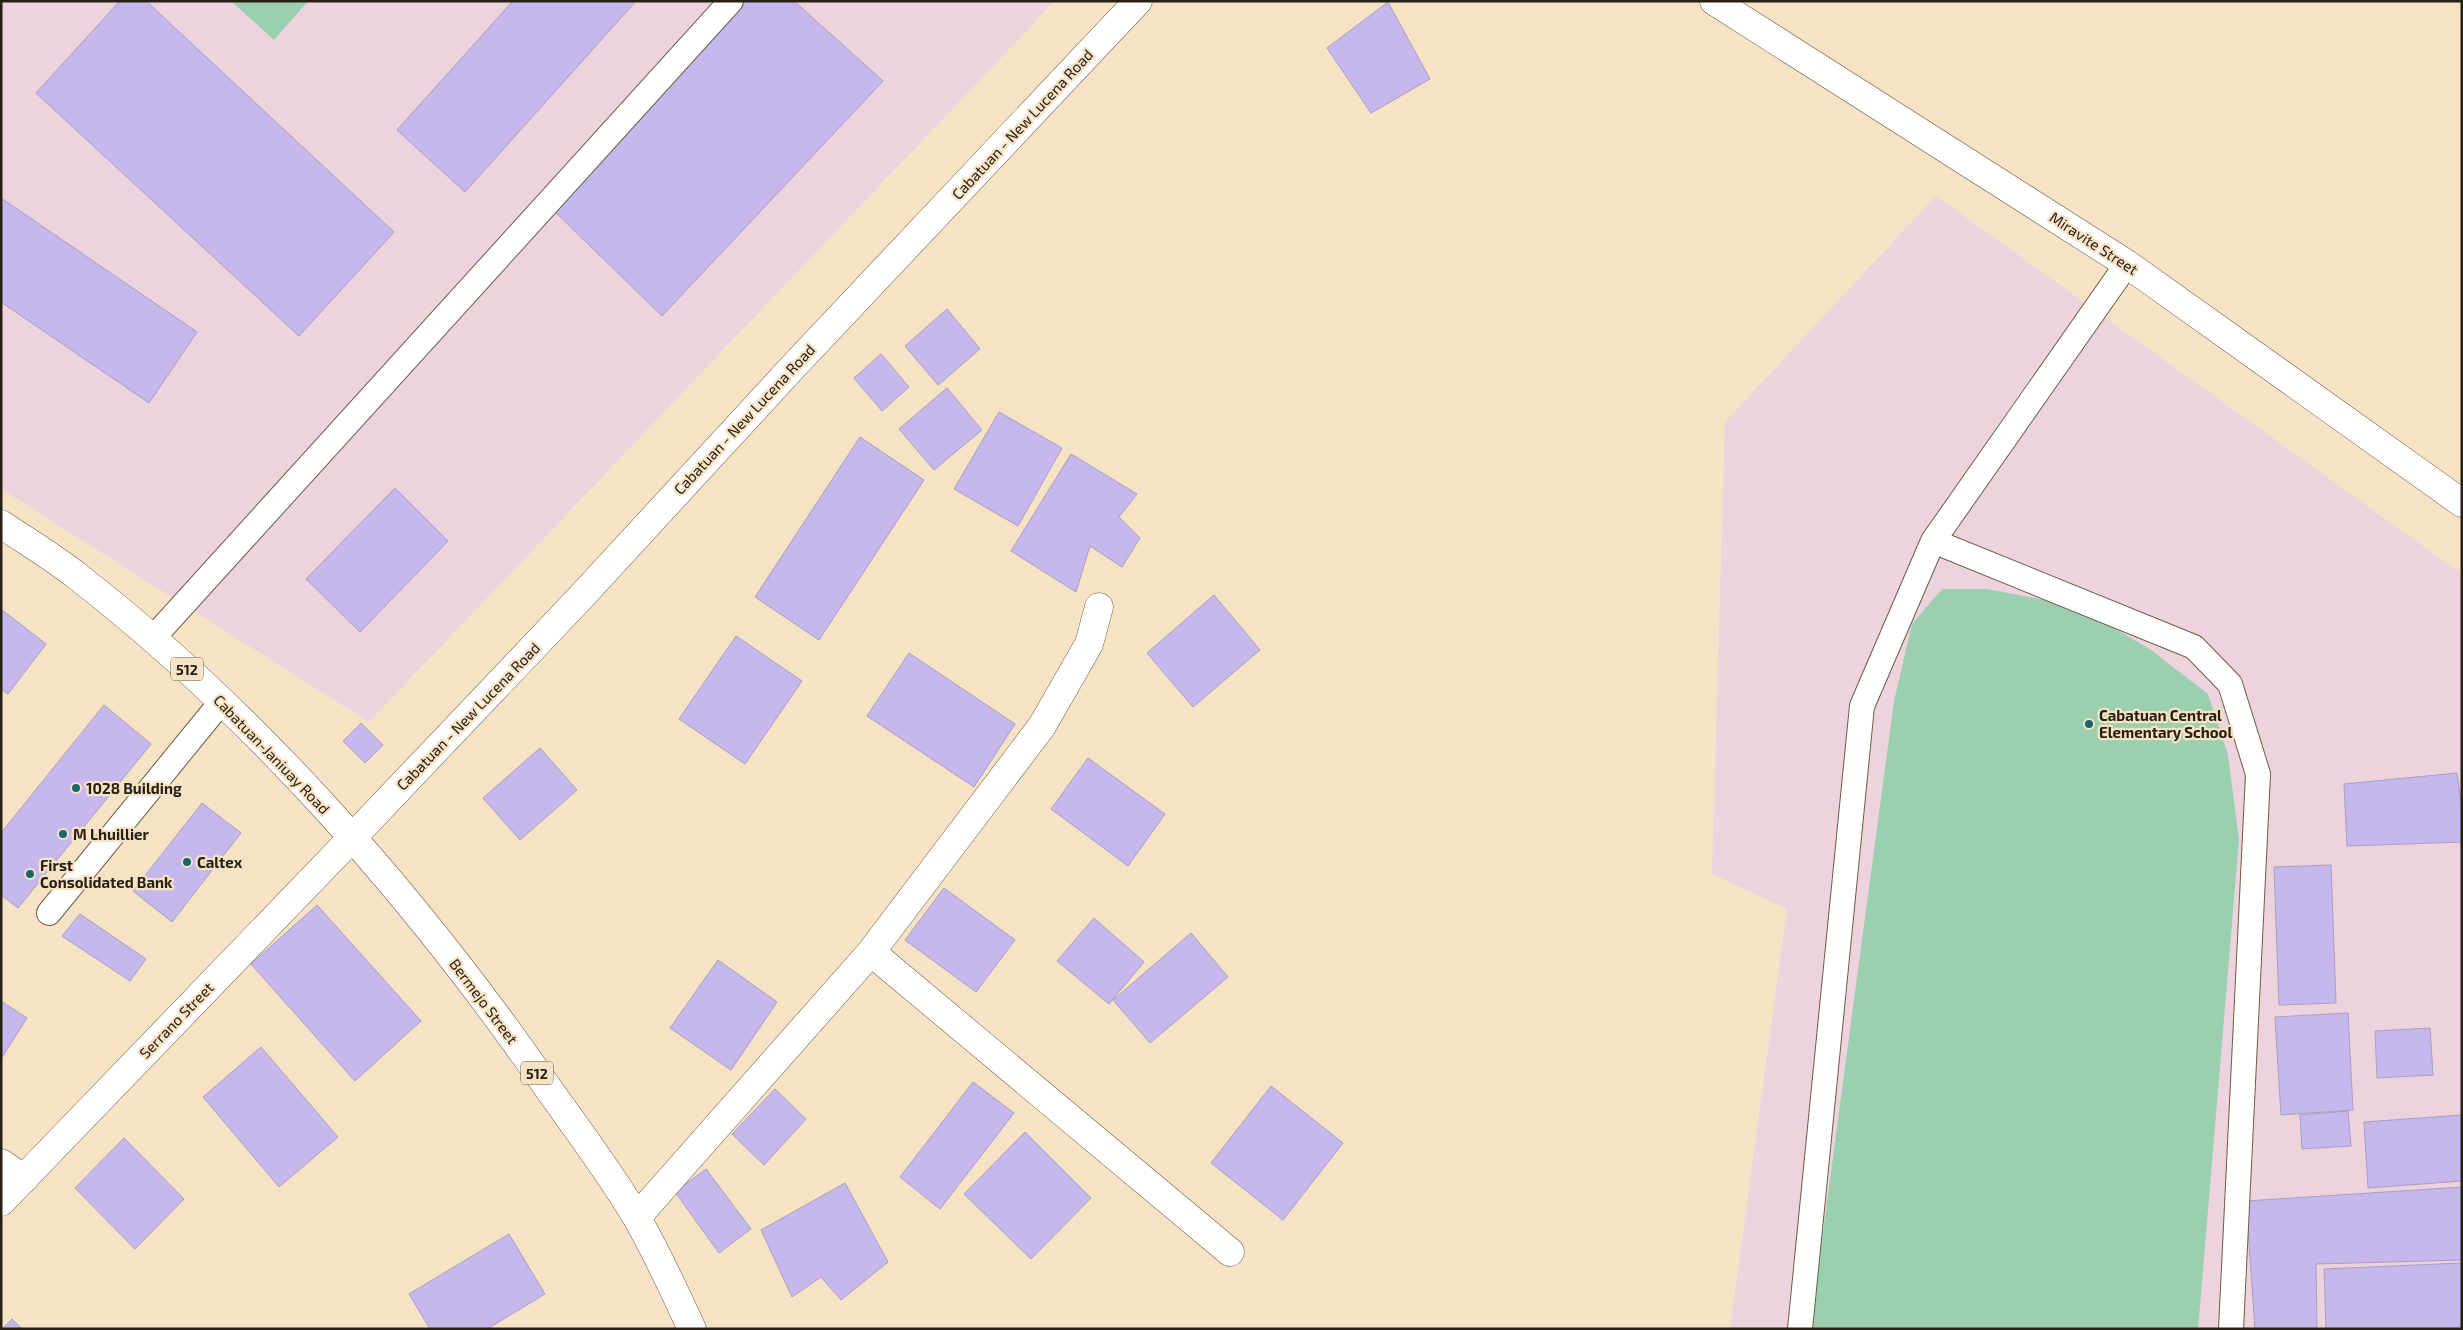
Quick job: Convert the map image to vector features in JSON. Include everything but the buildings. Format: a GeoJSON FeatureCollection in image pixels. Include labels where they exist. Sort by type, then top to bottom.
{"type":"FeatureCollection","features":[{"type":"Feature","properties":{"kind":"street","name":"Cabatuan - New Lucena Road"},"geometry":{"type":"LineString","coordinates":[[352,839],[581,597],[790,369],[1138,1]]}},
{"type":"Feature","properties":{"kind":"street","name":"Miravite Street"},"geometry":{"type":"LineString","coordinates":[[1714,1],[2128,264],[2462,503]]}},
{"type":"Feature","properties":{"kind":"street","name":"Cabatuan-Janiuay Road"},"geometry":{"type":"LineString","coordinates":[[1,524],[75,574],[153,638],[222,701],[276,754],[352,839]]}},
{"type":"Feature","properties":{"kind":"street"},"geometry":{"type":"LineString","coordinates":[[636,1217],[872,952],[1042,726],[1090,644],[1099,607]]}},
{"type":"Feature","properties":{"kind":"street","name":"Serrano Street"},"geometry":{"type":"LineString","coordinates":[[1,1202],[352,839]]}},
{"type":"Feature","properties":{"kind":"street","name":"Bermejo Street"},"geometry":{"type":"LineString","coordinates":[[352,839],[425,922],[512,1036],[636,1217],[692,1329]]}},
{"type":"Feature","properties":{"kind":"street"},"geometry":{"type":"LineString","coordinates":[[872,952],[1230,1252]]}},
{"type":"Feature","properties":{"kind":"street"},"geometry":{"type":"LineString","coordinates":[[1,1163],[24,1178]]}},
{"type":"Feature","properties":{"kind":"lane"},"geometry":{"type":"LineString","coordinates":[[153,638],[731,1]]}},
{"type":"Feature","properties":{"kind":"lane"},"geometry":{"type":"LineString","coordinates":[[1800,1329],[1862,706],[1932,541],[2128,264]]}},
{"type":"Feature","properties":{"kind":"lane"},"geometry":{"type":"LineString","coordinates":[[1932,541],[2194,647],[2230,684],[2258,774],[2231,1329]]}},
{"type":"Feature","properties":{"kind":"lane"},"geometry":{"type":"LineString","coordinates":[[49,912],[222,701]]}},
{"type":"Feature","properties":{"kind":"shaded area"},"geometry":{"type":"Polygon","coordinates":[[[1,1],[1055,1],[369,722],[1,489],[1,1]]]}},
{"type":"Feature","properties":{"kind":"shaded area","name":"Cabatuan Central Elementary School"},"geometry":{"type":"Polygon","coordinates":[[[1936,196],[2462,574],[2462,1329],[1730,1329],[1787,909],[1712,874],[1725,422],[1936,196]]]}},
{"type":"Feature","properties":{"kind":"green space"},"geometry":{"type":"Polygon","coordinates":[[[231,1],[308,1],[274,40],[231,1]]]}},
{"type":"Feature","properties":{"kind":"green space"},"geometry":{"type":"Polygon","coordinates":[[[1942,589],[1987,589],[2050,601],[2114,628],[2151,650],[2208,694],[2228,755],[2239,840],[2198,1329],[1810,1329],[1894,701],[1912,624],[1942,589]]]}},
{"type":"Feature","properties":{"kind":"place","name":"Cabatuan Central Elementary School"},"geometry":{"type":"Point","coordinates":[2089,724]}},
{"type":"Feature","properties":{"kind":"place","name":"1028 Building"},"geometry":{"type":"Point","coordinates":[76,788]}},
{"type":"Feature","properties":{"kind":"place","name":"M Lhuillier"},"geometry":{"type":"Point","coordinates":[63,834]}},
{"type":"Feature","properties":{"kind":"place","name":"Caltex"},"geometry":{"type":"Point","coordinates":[187,862]}},
{"type":"Feature","properties":{"kind":"place","name":"First Consolidated Bank"},"geometry":{"type":"Point","coordinates":[30,874]}}]}
